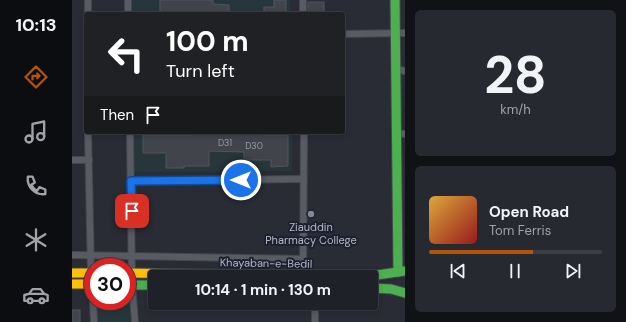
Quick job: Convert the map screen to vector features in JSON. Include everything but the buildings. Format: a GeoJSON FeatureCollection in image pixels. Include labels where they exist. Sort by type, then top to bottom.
{"type":"FeatureCollection","features":[{"type":"Feature","properties":{"kind":"main road"},"geometry":{"type":"LineString","coordinates":[[395,0],[396,69],[401,134],[402,272]]}},
{"type":"Feature","properties":{"kind":"main road","name":"Khayaban-e-Bedil"},"geometry":{"type":"LineString","coordinates":[[378,274],[402,272]]}},
{"type":"Feature","properties":{"kind":"main road"},"geometry":{"type":"LineString","coordinates":[[72,273],[84,273]]}},
{"type":"Feature","properties":{"kind":"main road","name":"Khayaban-e-Bedil"},"geometry":{"type":"LineString","coordinates":[[136,274],[148,274]]}},
{"type":"Feature","properties":{"kind":"main road"},"geometry":{"type":"LineString","coordinates":[[72,284],[84,284]]}},
{"type":"Feature","properties":{"kind":"main road"},"geometry":{"type":"LineString","coordinates":[[136,285],[148,285]]}},
{"type":"Feature","properties":{"kind":"main road"},"geometry":{"type":"LineString","coordinates":[[378,288],[391,289],[405,293]]}},
{"type":"Feature","properties":{"kind":"street"},"geometry":{"type":"LineString","coordinates":[[88,0],[88,12]]}},
{"type":"Feature","properties":{"kind":"street"},"geometry":{"type":"LineString","coordinates":[[128,0],[128,12]]}},
{"type":"Feature","properties":{"kind":"street"},"geometry":{"type":"LineString","coordinates":[[303,0],[304,12]]}},
{"type":"Feature","properties":{"kind":"street"},"geometry":{"type":"LineString","coordinates":[[345,34],[405,33]]}},
{"type":"Feature","properties":{"kind":"street"},"geometry":{"type":"LineString","coordinates":[[396,69],[405,71]]}},
{"type":"Feature","properties":{"kind":"street"},"geometry":{"type":"LineString","coordinates":[[88,134],[91,258]]}},
{"type":"Feature","properties":{"kind":"street"},"geometry":{"type":"LineString","coordinates":[[130,134],[132,256]]}},
{"type":"Feature","properties":{"kind":"street"},"geometry":{"type":"LineString","coordinates":[[303,270],[304,134]]}},
{"type":"Feature","properties":{"kind":"street"},"geometry":{"type":"LineString","coordinates":[[72,160],[89,160]]}},
{"type":"Feature","properties":{"kind":"street"},"geometry":{"type":"LineString","coordinates":[[131,181],[303,179]]}},
{"type":"Feature","properties":{"kind":"street"},"geometry":{"type":"LineString","coordinates":[[72,255],[303,259]]}},
{"type":"Feature","properties":{"kind":"street"},"geometry":{"type":"LineString","coordinates":[[93,310],[94,322]]}},
{"type":"Feature","properties":{"kind":"street"},"geometry":{"type":"LineString","coordinates":[[133,310],[134,322]]}},
{"type":"Feature","properties":{"kind":"street"},"geometry":{"type":"LineString","coordinates":[[315,310],[315,322]]}},
{"type":"Feature","properties":{"kind":"shaded area"},"geometry":{"type":"Polygon","coordinates":[[[131,0],[290,0],[291,12],[132,12],[131,0]]]}},
{"type":"Feature","properties":{"kind":"shaded area"},"geometry":{"type":"Polygon","coordinates":[[[134,134],[292,134],[292,171],[134,172],[134,134]]]}},
{"type":"Feature","properties":{"kind":"shaded area"},"geometry":{"type":"Polygon","coordinates":[[[93,310],[129,310],[130,322],[94,322],[93,310]]]}},
{"type":"Feature","properties":{"kind":"traffic: fast"},"geometry":{"type":"LineString","coordinates":[[395,0],[398,272]]}},
{"type":"Feature","properties":{"kind":"traffic: fast"},"geometry":{"type":"LineString","coordinates":[[378,275],[405,271]]}},
{"type":"Feature","properties":{"kind":"traffic: fast"},"geometry":{"type":"LineString","coordinates":[[136,285],[148,285]]}},
{"type":"Feature","properties":{"kind":"traffic: fast"},"geometry":{"type":"LineString","coordinates":[[378,288],[391,289],[405,293]]}},
{"type":"Feature","properties":{"kind":"traffic: slow"},"geometry":{"type":"LineString","coordinates":[[72,273],[84,273]]}},
{"type":"Feature","properties":{"kind":"traffic: slow"},"geometry":{"type":"LineString","coordinates":[[136,273],[148,273]]}},
{"type":"Feature","properties":{"kind":"traffic: slow"},"geometry":{"type":"LineString","coordinates":[[72,284],[84,284]]}},
{"type":"Feature","properties":{"kind":"place","name":"Ziauddin Pharmacy College"},"geometry":{"type":"Point","coordinates":[311,214]}},
{"type":"Feature","properties":{"kind":"route"},"geometry":{"type":"LineString","coordinates":[[132,211],[131,181],[241,180]]}}]}
